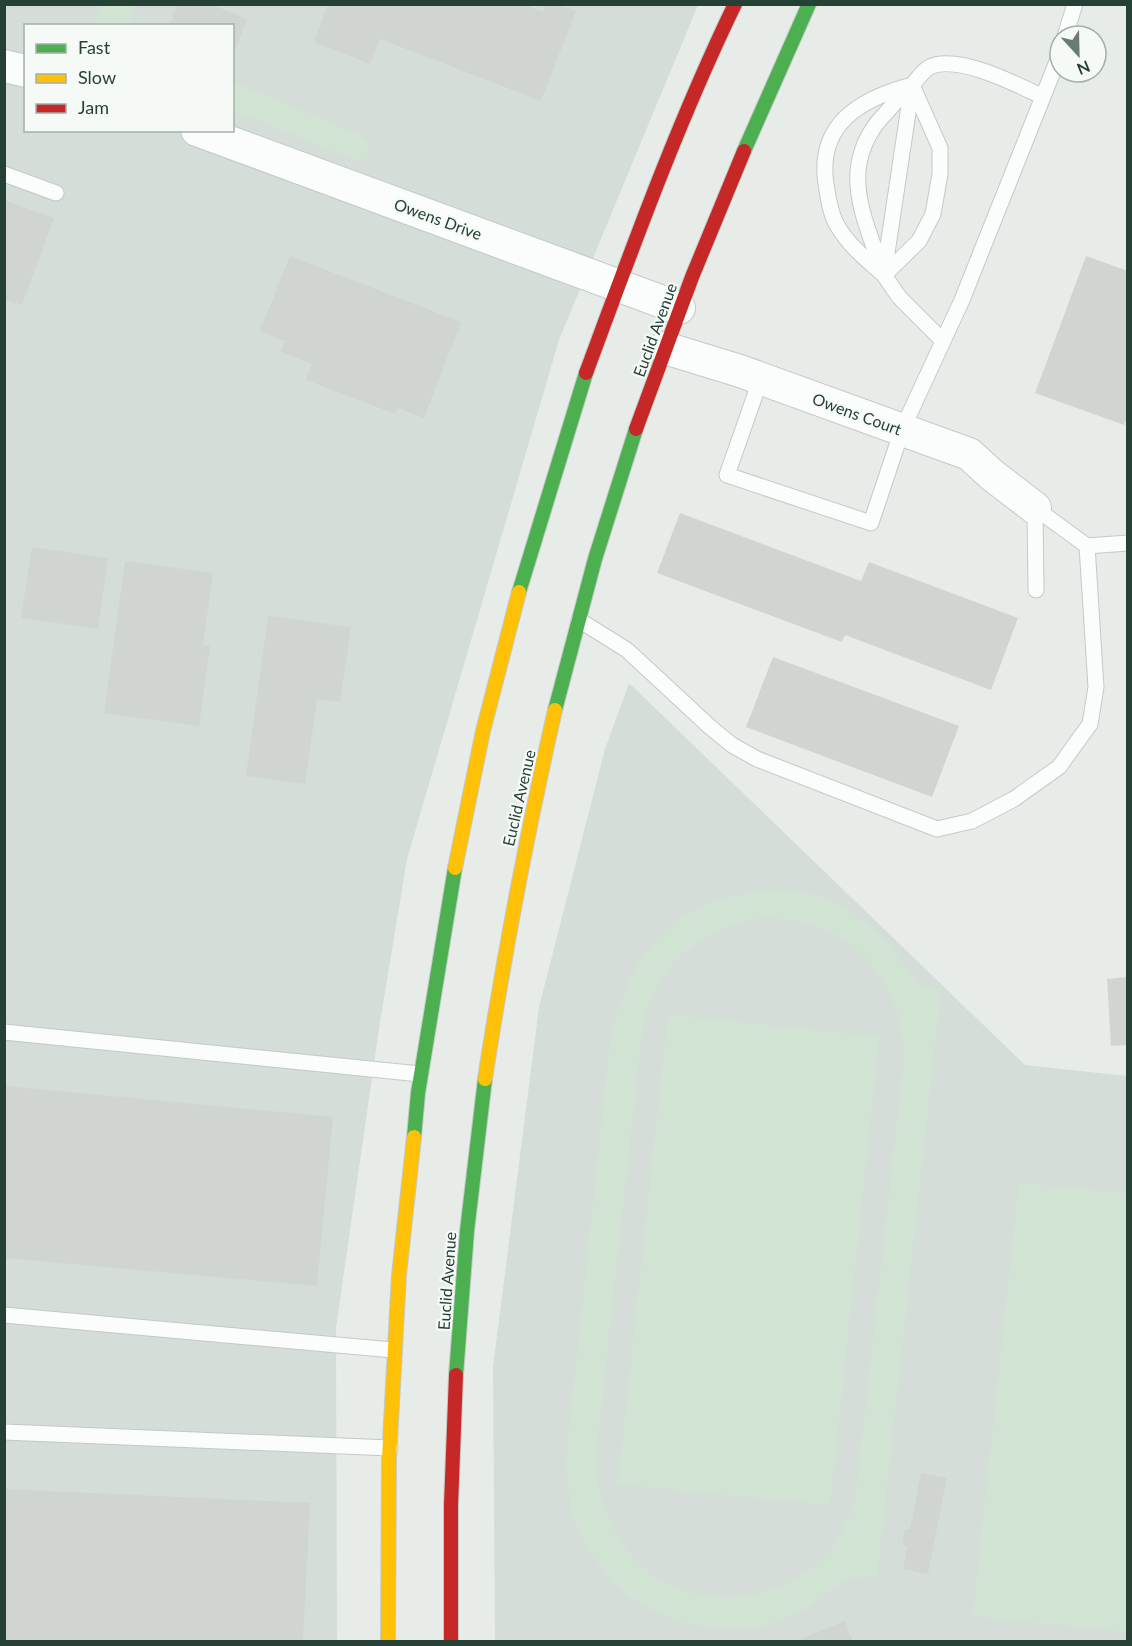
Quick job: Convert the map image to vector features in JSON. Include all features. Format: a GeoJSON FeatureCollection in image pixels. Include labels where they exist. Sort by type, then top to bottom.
{"type":"FeatureCollection","features":[{"type":"Feature","properties":{"kind":"street"},"geometry":{"type":"LineString","coordinates":[[388,1641],[393,1350],[406,1191],[420,1074],[450,889],[492,691],[533,538],[572,409],[616,286],[679,131],[735,4]]}},
{"type":"Feature","properties":{"kind":"street","name":"Euclid Avenue"},"geometry":{"type":"LineString","coordinates":[[451,1641],[453,1436],[463,1279],[477,1136],[502,963],[523,854],[596,556],[665,348],[679,308],[763,106],[809,4]]}},
{"type":"Feature","properties":{"kind":"street"},"geometry":{"type":"LineString","coordinates":[[4,66],[24,71]]}},
{"type":"Feature","properties":{"kind":"street","name":"Owens Drive"},"geometry":{"type":"LineString","coordinates":[[201,132],[679,308]]}},
{"type":"Feature","properties":{"kind":"street","name":"Owens Court"},"geometry":{"type":"LineString","coordinates":[[665,348],[760,378],[969,454],[1035,508]]}},
{"type":"Feature","properties":{"kind":"lane"},"geometry":{"type":"LineString","coordinates":[[1069,24],[1075,4]]}},
{"type":"Feature","properties":{"kind":"lane"},"geometry":{"type":"LineString","coordinates":[[884,275],[857,196],[858,159],[876,124],[929,67],[954,65],[992,72],[1043,97]]}},
{"type":"Feature","properties":{"kind":"lane"},"geometry":{"type":"LineString","coordinates":[[760,378],[728,475],[871,523],[902,430],[943,340],[1048,84]]}},
{"type":"Feature","properties":{"kind":"lane"},"geometry":{"type":"LineString","coordinates":[[884,275],[919,241],[933,214],[940,174],[940,148],[912,85]]}},
{"type":"Feature","properties":{"kind":"lane"},"geometry":{"type":"LineString","coordinates":[[912,85],[879,94],[840,120],[826,148],[824,173],[828,200],[836,224],[854,248],[884,275],[899,297],[943,340]]}},
{"type":"Feature","properties":{"kind":"lane"},"geometry":{"type":"LineString","coordinates":[[884,275],[912,85]]}},
{"type":"Feature","properties":{"kind":"lane"},"geometry":{"type":"LineString","coordinates":[[4,174],[56,192]]}},
{"type":"Feature","properties":{"kind":"lane"},"geometry":{"type":"LineString","coordinates":[[1035,508],[1087,546],[1128,543]]}},
{"type":"Feature","properties":{"kind":"lane"},"geometry":{"type":"LineString","coordinates":[[1035,508],[1036,590]]}},
{"type":"Feature","properties":{"kind":"lane"},"geometry":{"type":"LineString","coordinates":[[579,620],[627,650],[732,745],[757,759],[937,829],[972,821],[1014,799],[1059,766],[1090,724],[1096,687],[1087,546]]}},
{"type":"Feature","properties":{"kind":"lane"},"geometry":{"type":"LineString","coordinates":[[4,1032],[420,1074]]}},
{"type":"Feature","properties":{"kind":"lane"},"geometry":{"type":"LineString","coordinates":[[4,1315],[393,1350]]}},
{"type":"Feature","properties":{"kind":"lane"},"geometry":{"type":"LineString","coordinates":[[4,1432],[390,1448]]}},
{"type":"Feature","properties":{"kind":"shaded area"},"geometry":{"type":"Polygon","coordinates":[[[5,5],[698,5],[559,340],[407,859],[380,1022],[336,1328],[337,1641],[5,1642],[5,5]]]}},
{"type":"Feature","properties":{"kind":"shaded area"},"geometry":{"type":"Polygon","coordinates":[[[629,683],[1025,1065],[1127,1076],[1127,1641],[495,1642],[493,1367],[539,1007],[605,749],[629,683]]]}},
{"type":"Feature","properties":{"kind":"green space"},"geometry":{"type":"Polygon","coordinates":[[[101,5],[134,5],[131,24],[95,24],[101,5]]]}},
{"type":"Feature","properties":{"kind":"green space"},"geometry":{"type":"Polygon","coordinates":[[[234,82],[361,136],[368,143],[369,153],[364,159],[355,160],[234,110],[234,82]]]}},
{"type":"Feature","properties":{"kind":"green space"},"geometry":{"type":"Polygon","coordinates":[[[781,890],[813,895],[834,903],[849,911],[876,932],[899,958],[918,986],[941,988],[877,1577],[847,1578],[806,1609],[764,1626],[718,1629],[676,1621],[638,1603],[611,1581],[590,1552],[571,1512],[566,1460],[611,1034],[621,1001],[634,972],[649,948],[668,928],[690,913],[716,901],[746,893],[781,890]],[[762,918],[741,922],[705,938],[675,961],[663,976],[644,1013],[596,1453],[599,1487],[608,1517],[623,1545],[644,1568],[669,1585],[697,1595],[729,1598],[764,1592],[794,1580],[828,1553],[841,1534],[855,1503],[904,1060],[901,1029],[894,1001],[882,977],[865,956],[845,940],[821,928],[793,920],[762,918]]]}},
{"type":"Feature","properties":{"kind":"green space"},"geometry":{"type":"Polygon","coordinates":[[[668,1015],[879,1037],[830,1505],[618,1484],[668,1015]]]}},
{"type":"Feature","properties":{"kind":"green space"},"geometry":{"type":"Polygon","coordinates":[[[1019,1183],[1127,1194],[1127,1632],[973,1616],[1019,1183]]]}},
{"type":"Feature","properties":{"kind":"building"},"geometry":{"type":"Polygon","coordinates":[[[178,4],[210,4],[247,19],[234,52],[234,24],[170,24],[178,4]]]}},
{"type":"Feature","properties":{"kind":"building"},"geometry":{"type":"Polygon","coordinates":[[[328,4],[524,4],[543,12],[546,4],[558,4],[576,11],[541,101],[380,39],[370,64],[314,42],[328,4]]]}},
{"type":"Feature","properties":{"kind":"building"},"geometry":{"type":"Polygon","coordinates":[[[4,200],[54,218],[22,305],[4,299],[4,200]]]}},
{"type":"Feature","properties":{"kind":"building"},"geometry":{"type":"Polygon","coordinates":[[[290,256],[461,322],[424,418],[398,408],[395,414],[306,380],[312,364],[281,352],[285,341],[260,331],[290,256]]]}},
{"type":"Feature","properties":{"kind":"building"},"geometry":{"type":"Polygon","coordinates":[[[1086,256],[1128,271],[1128,416],[1124,425],[1035,393],[1086,256]]]}},
{"type":"Feature","properties":{"kind":"building"},"geometry":{"type":"Polygon","coordinates":[[[680,513],[861,581],[869,562],[1018,618],[991,690],[845,635],[842,642],[657,573],[680,513]]]}},
{"type":"Feature","properties":{"kind":"building"},"geometry":{"type":"Polygon","coordinates":[[[32,547],[108,558],[98,629],[21,618],[32,547]]]}},
{"type":"Feature","properties":{"kind":"building"},"geometry":{"type":"Polygon","coordinates":[[[125,561],[213,573],[203,645],[210,646],[199,726],[104,713],[125,561]]]}},
{"type":"Feature","properties":{"kind":"building"},"geometry":{"type":"Polygon","coordinates":[[[268,616],[351,627],[340,702],[317,699],[305,784],[246,776],[268,616]]]}},
{"type":"Feature","properties":{"kind":"building"},"geometry":{"type":"Polygon","coordinates":[[[773,657],[959,726],[932,797],[746,727],[773,657]]]}},
{"type":"Feature","properties":{"kind":"building"},"geometry":{"type":"Polygon","coordinates":[[[1128,977],[1128,1045],[1111,1046],[1107,979],[1128,977]]]}},
{"type":"Feature","properties":{"kind":"building"},"geometry":{"type":"Polygon","coordinates":[[[5,1086],[333,1117],[317,1286],[5,1258],[5,1086]]]}},
{"type":"Feature","properties":{"kind":"building"},"geometry":{"type":"Polygon","coordinates":[[[921,1473],[947,1478],[928,1574],[903,1569],[907,1546],[902,1545],[905,1529],[910,1530],[921,1473]]]}},
{"type":"Feature","properties":{"kind":"building"},"geometry":{"type":"Polygon","coordinates":[[[4,1489],[310,1503],[303,1642],[4,1642],[4,1489]]]}},
{"type":"Feature","properties":{"kind":"building"},"geometry":{"type":"Polygon","coordinates":[[[845,1621],[853,1642],[796,1642],[796,1641],[845,1621]]]}},
{"type":"Feature","properties":{"kind":"traffic: fast"},"geometry":{"type":"LineString","coordinates":[[744,151],[809,4]]}},
{"type":"Feature","properties":{"kind":"traffic: fast"},"geometry":{"type":"LineString","coordinates":[[519,592],[586,373]]}},
{"type":"Feature","properties":{"kind":"traffic: fast"},"geometry":{"type":"LineString","coordinates":[[555,710],[595,559],[636,429]]}},
{"type":"Feature","properties":{"kind":"traffic: fast"},"geometry":{"type":"LineString","coordinates":[[414,1137],[418,1093],[455,868]]}},
{"type":"Feature","properties":{"kind":"traffic: fast"},"geometry":{"type":"LineString","coordinates":[[456,1375],[467,1231],[485,1079]]}},
{"type":"Feature","properties":{"kind":"traffic: slow"},"geometry":{"type":"LineString","coordinates":[[455,868],[483,731],[519,592]]}},
{"type":"Feature","properties":{"kind":"traffic: slow"},"geometry":{"type":"LineString","coordinates":[[485,1079],[517,894],[555,710]]}},
{"type":"Feature","properties":{"kind":"traffic: slow"},"geometry":{"type":"LineString","coordinates":[[388,1642],[389,1459],[399,1275],[414,1137]]}},
{"type":"Feature","properties":{"kind":"traffic: jam"},"geometry":{"type":"LineString","coordinates":[[586,373],[674,141],[735,4]]}},
{"type":"Feature","properties":{"kind":"traffic: jam"},"geometry":{"type":"LineString","coordinates":[[636,429],[692,277],[744,151]]}},
{"type":"Feature","properties":{"kind":"traffic: jam"},"geometry":{"type":"LineString","coordinates":[[451,1642],[451,1505],[456,1375]]}}]}
